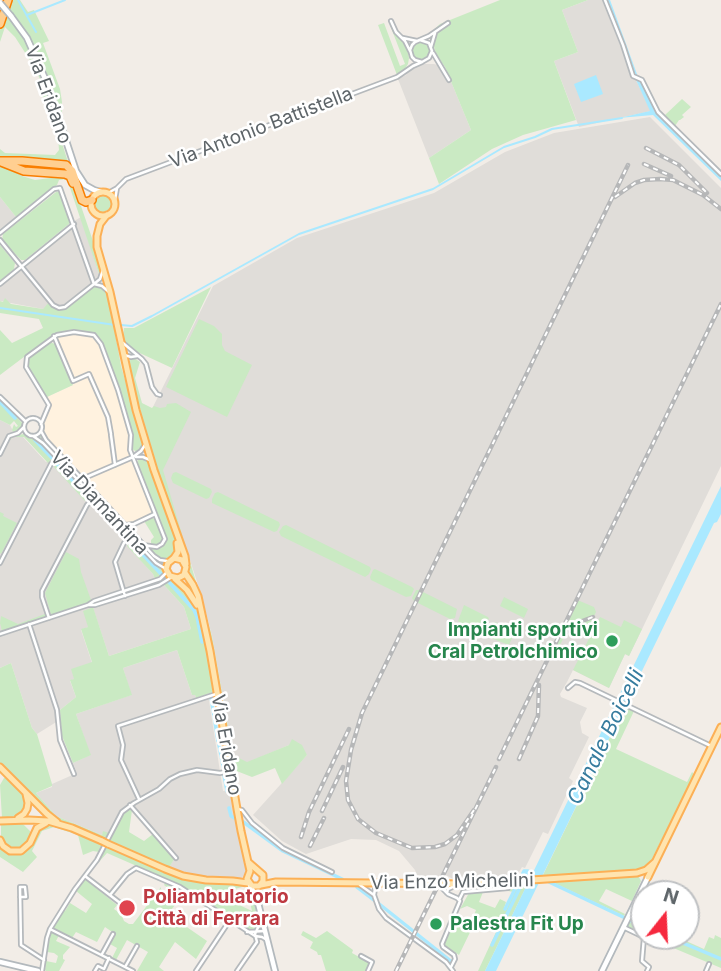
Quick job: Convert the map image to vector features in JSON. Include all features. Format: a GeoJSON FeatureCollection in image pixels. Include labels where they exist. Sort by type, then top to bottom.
{"type":"FeatureCollection","features":[{"type":"Feature","properties":{"kind":"highway"},"geometry":{"type":"LineString","coordinates":[[0,10],[4,1]]}},
{"type":"Feature","properties":{"kind":"highway"},"geometry":{"type":"LineString","coordinates":[[0,23],[4,1]]}},
{"type":"Feature","properties":{"kind":"highway"},"geometry":{"type":"LineString","coordinates":[[0,155],[5,163],[24,171],[69,175],[80,203],[94,205]]}},
{"type":"Feature","properties":{"kind":"highway"},"geometry":{"type":"LineString","coordinates":[[5,163],[66,165],[72,171],[82,200],[94,205]]}},
{"type":"Feature","properties":{"kind":"main road","name":"Via Eridano"},"geometry":{"type":"LineString","coordinates":[[4,1],[27,38],[47,83],[76,171],[93,193],[100,220],[96,241],[126,367],[146,442],[185,556],[185,573],[196,592],[205,628],[226,772],[252,872],[249,884],[257,899],[275,971]]}},
{"type":"Feature","properties":{"kind":"main road"},"geometry":{"type":"LineString","coordinates":[[91,189],[105,192],[115,200],[114,209],[100,224]]}},
{"type":"Feature","properties":{"kind":"main road"},"geometry":{"type":"LineString","coordinates":[[105,192],[96,194],[94,205],[107,215]]}},
{"type":"Feature","properties":{"kind":"main road","name":"Via Eridano"},"geometry":{"type":"LineString","coordinates":[[169,514],[178,546],[178,552],[172,559]]}},
{"type":"Feature","properties":{"kind":"main road"},"geometry":{"type":"LineString","coordinates":[[185,573],[180,577],[170,574],[172,559],[180,559],[186,565]]}},
{"type":"Feature","properties":{"kind":"main road","name":"Via Eridano"},"geometry":{"type":"LineString","coordinates":[[170,574],[194,598],[205,628]]}},
{"type":"Feature","properties":{"kind":"main road"},"geometry":{"type":"LineString","coordinates":[[602,971],[643,887],[643,876],[655,862],[721,727]]}},
{"type":"Feature","properties":{"kind":"main road"},"geometry":{"type":"LineString","coordinates":[[1,773],[11,778],[57,823]]}},
{"type":"Feature","properties":{"kind":"main road"},"geometry":{"type":"LineString","coordinates":[[5,820],[22,816],[27,809],[28,799],[22,789]]}},
{"type":"Feature","properties":{"kind":"main road"},"geometry":{"type":"LineString","coordinates":[[5,820],[57,823],[180,875],[233,881],[255,887],[260,885]]}},
{"type":"Feature","properties":{"kind":"main road"},"geometry":{"type":"LineString","coordinates":[[20,820],[30,828],[32,838]]}},
{"type":"Feature","properties":{"kind":"main road"},"geometry":{"type":"LineString","coordinates":[[0,840],[6,849],[18,852],[25,849],[40,826],[57,823]]}},
{"type":"Feature","properties":{"kind":"main road"},"geometry":{"type":"LineString","coordinates":[[233,881],[252,872],[263,875]]}},
{"type":"Feature","properties":{"kind":"main road","name":"Via Enzo Michelini"},"geometry":{"type":"LineString","coordinates":[[260,885],[276,882],[457,885],[629,874],[643,876]]}},
{"type":"Feature","properties":{"kind":"main road","name":"Via Eridano"},"geometry":{"type":"LineString","coordinates":[[257,899],[263,875]]}},
{"type":"Feature","properties":{"kind":"main road","name":"Via Enzo Michelini"},"geometry":{"type":"LineString","coordinates":[[263,875],[276,882]]}},
{"type":"Feature","properties":{"kind":"main road"},"geometry":{"type":"LineString","coordinates":[[0,962],[40,971]]}},
{"type":"Feature","properties":{"kind":"street"},"geometry":{"type":"LineString","coordinates":[[605,0],[632,74],[640,78],[658,112],[721,174]]}},
{"type":"Feature","properties":{"kind":"street"},"geometry":{"type":"LineString","coordinates":[[391,22],[415,60],[440,65]]}},
{"type":"Feature","properties":{"kind":"street"},"geometry":{"type":"LineString","coordinates":[[407,71],[412,45],[447,23]]}},
{"type":"Feature","properties":{"kind":"street","name":"Via Antonio Battistella"},"geometry":{"type":"LineString","coordinates":[[105,192],[117,188],[128,178],[400,75],[430,57],[436,30]]}},
{"type":"Feature","properties":{"kind":"street"},"geometry":{"type":"LineString","coordinates":[[400,37],[427,42],[449,80]]}},
{"type":"Feature","properties":{"kind":"street"},"geometry":{"type":"LineString","coordinates":[[0,233],[54,189],[59,188],[63,192],[97,283],[110,292]]}},
{"type":"Feature","properties":{"kind":"street"},"geometry":{"type":"LineString","coordinates":[[115,200],[117,188]]}},
{"type":"Feature","properties":{"kind":"street"},"geometry":{"type":"LineString","coordinates":[[0,284],[74,224]]}},
{"type":"Feature","properties":{"kind":"street"},"geometry":{"type":"LineString","coordinates":[[0,240],[52,304],[59,308],[65,307],[97,283],[107,282]]}},
{"type":"Feature","properties":{"kind":"street"},"geometry":{"type":"LineString","coordinates":[[97,283],[103,267]]}},
{"type":"Feature","properties":{"kind":"street"},"geometry":{"type":"LineString","coordinates":[[35,419],[41,424],[49,408],[27,369],[25,362],[30,354],[54,336],[77,332],[93,335],[99,340],[121,399],[131,435],[133,457],[164,541],[155,547],[143,545]]}},
{"type":"Feature","properties":{"kind":"street"},"geometry":{"type":"LineString","coordinates":[[54,336],[73,382],[89,374],[108,418],[115,465]]}},
{"type":"Feature","properties":{"kind":"street"},"geometry":{"type":"LineString","coordinates":[[120,339],[132,354]]}},
{"type":"Feature","properties":{"kind":"street"},"geometry":{"type":"LineString","coordinates":[[126,367],[132,354]]}},
{"type":"Feature","properties":{"kind":"street"},"geometry":{"type":"LineString","coordinates":[[124,355],[138,355],[146,364],[152,387],[160,395]]}},
{"type":"Feature","properties":{"kind":"street"},"geometry":{"type":"LineString","coordinates":[[0,397],[27,422]]}},
{"type":"Feature","properties":{"kind":"street"},"geometry":{"type":"LineString","coordinates":[[0,454],[8,438],[31,419],[44,416]]}},
{"type":"Feature","properties":{"kind":"street","name":"Via Diamantina"},"geometry":{"type":"LineString","coordinates":[[41,424],[44,439],[131,535],[157,559],[164,562],[172,559]]}},
{"type":"Feature","properties":{"kind":"street"},"geometry":{"type":"LineString","coordinates":[[24,427],[27,434]]}},
{"type":"Feature","properties":{"kind":"street","name":"Via Diamantina"},"geometry":{"type":"LineString","coordinates":[[33,436],[41,431]]}},
{"type":"Feature","properties":{"kind":"street","name":"Via Diamantina"},"geometry":{"type":"LineString","coordinates":[[17,433],[39,439],[156,563],[170,574]]}},
{"type":"Feature","properties":{"kind":"street"},"geometry":{"type":"LineString","coordinates":[[82,479],[133,457],[142,450],[146,442]]}},
{"type":"Feature","properties":{"kind":"street"},"geometry":{"type":"LineString","coordinates":[[133,457],[152,461]]}},
{"type":"Feature","properties":{"kind":"street"},"geometry":{"type":"LineString","coordinates":[[0,564],[51,464],[58,458]]}},
{"type":"Feature","properties":{"kind":"street"},"geometry":{"type":"LineString","coordinates":[[49,618],[42,592],[87,505],[94,497]]}},
{"type":"Feature","properties":{"kind":"street"},"geometry":{"type":"LineString","coordinates":[[124,525],[134,524],[155,514]]}},
{"type":"Feature","properties":{"kind":"street"},"geometry":{"type":"LineString","coordinates":[[125,593],[115,562],[131,535],[134,524]]}},
{"type":"Feature","properties":{"kind":"street"},"geometry":{"type":"LineString","coordinates":[[0,634],[89,605],[94,601],[159,582],[170,574]]}},
{"type":"Feature","properties":{"kind":"street"},"geometry":{"type":"LineString","coordinates":[[29,624],[57,710],[60,740],[74,774]]}},
{"type":"Feature","properties":{"kind":"street"},"geometry":{"type":"LineString","coordinates":[[568,688],[576,682],[580,683],[711,746]]}},
{"type":"Feature","properties":{"kind":"street"},"geometry":{"type":"LineString","coordinates":[[140,799],[121,760],[122,743],[117,728],[121,724],[216,694]]}},
{"type":"Feature","properties":{"kind":"street"},"geometry":{"type":"LineString","coordinates":[[40,971],[50,929],[100,855],[119,816],[130,805],[183,773],[202,770],[226,772]]}},
{"type":"Feature","properties":{"kind":"street"},"geometry":{"type":"LineString","coordinates":[[135,810],[140,799]]}},
{"type":"Feature","properties":{"kind":"street"},"geometry":{"type":"LineString","coordinates":[[130,805],[176,858]]}},
{"type":"Feature","properties":{"kind":"street"},"geometry":{"type":"LineString","coordinates":[[237,809],[283,848],[332,872]]}},
{"type":"Feature","properties":{"kind":"street"},"geometry":{"type":"LineString","coordinates":[[110,895],[126,874],[136,868],[180,887],[247,932],[268,940]]}},
{"type":"Feature","properties":{"kind":"street"},"geometry":{"type":"LineString","coordinates":[[85,876],[124,906]]}},
{"type":"Feature","properties":{"kind":"street"},"geometry":{"type":"LineString","coordinates":[[358,883],[374,895]]}},
{"type":"Feature","properties":{"kind":"street"},"geometry":{"type":"LineString","coordinates":[[379,884],[374,895],[379,909],[388,920],[452,969]]}},
{"type":"Feature","properties":{"kind":"street"},"geometry":{"type":"LineString","coordinates":[[439,885],[460,900]]}},
{"type":"Feature","properties":{"kind":"street"},"geometry":{"type":"LineString","coordinates":[[447,893],[448,889],[457,885]]}},
{"type":"Feature","properties":{"kind":"street"},"geometry":{"type":"LineString","coordinates":[[452,969],[454,955],[442,944],[463,892],[508,888],[510,885]]}},
{"type":"Feature","properties":{"kind":"street"},"geometry":{"type":"LineString","coordinates":[[20,897],[21,945],[44,960]]}},
{"type":"Feature","properties":{"kind":"street"},"geometry":{"type":"LineString","coordinates":[[237,971],[257,942],[257,930],[262,918]]}},
{"type":"Feature","properties":{"kind":"street"},"geometry":{"type":"LineString","coordinates":[[196,971],[230,920]]}},
{"type":"Feature","properties":{"kind":"street"},"geometry":{"type":"LineString","coordinates":[[624,927],[644,937],[642,963],[649,967],[647,971]]}},
{"type":"Feature","properties":{"kind":"street"},"geometry":{"type":"LineString","coordinates":[[50,929],[132,971]]}},
{"type":"Feature","properties":{"kind":"street"},"geometry":{"type":"LineString","coordinates":[[247,932],[265,931]]}},
{"type":"Feature","properties":{"kind":"street"},"geometry":{"type":"LineString","coordinates":[[257,937],[265,931]]}},
{"type":"Feature","properties":{"kind":"street"},"geometry":{"type":"LineString","coordinates":[[102,954],[113,934]]}},
{"type":"Feature","properties":{"kind":"street"},"geometry":{"type":"LineString","coordinates":[[125,967],[137,946]]}},
{"type":"Feature","properties":{"kind":"street"},"geometry":{"type":"LineString","coordinates":[[361,956],[372,962],[368,971]]}},
{"type":"Feature","properties":{"kind":"street"},"geometry":{"type":"LineString","coordinates":[[95,971],[98,966],[104,969],[109,958]]}},
{"type":"Feature","properties":{"kind":"street"},"geometry":{"type":"LineString","coordinates":[[706,971],[709,964]]}},
{"type":"Feature","properties":{"kind":"shaded area"},"geometry":{"type":"Polygon","coordinates":[[[588,0],[602,0],[634,80],[651,111],[579,127],[554,61],[578,52],[562,10],[588,0]]]}},
{"type":"Feature","properties":{"kind":"shaded area"},"geometry":{"type":"Polygon","coordinates":[[[420,64],[445,67],[471,130],[429,158],[398,79],[420,64]]]}},
{"type":"Feature","properties":{"kind":"shaded area"},"geometry":{"type":"Polygon","coordinates":[[[650,117],[721,188],[721,466],[629,656],[625,654],[609,688],[573,670],[560,694],[561,697],[587,708],[580,722],[582,733],[589,737],[569,778],[573,781],[548,834],[543,832],[525,868],[522,867],[516,877],[455,880],[442,873],[438,880],[419,880],[415,870],[399,851],[376,840],[351,839],[306,854],[282,841],[253,815],[307,755],[289,745],[247,763],[233,755],[212,636],[202,597],[145,423],[213,286],[297,238],[434,193],[505,152],[554,133],[650,117]]]}},
{"type":"Feature","properties":{"kind":"shaded area"},"geometry":{"type":"Polygon","coordinates":[[[0,197],[16,217],[0,229],[0,197]]]}},
{"type":"Feature","properties":{"kind":"shaded area"},"geometry":{"type":"Polygon","coordinates":[[[81,217],[100,277],[96,286],[69,307],[60,310],[50,303],[43,309],[0,301],[0,281],[81,217]]]}},
{"type":"Feature","properties":{"kind":"shaded area"},"geometry":{"type":"Polygon","coordinates":[[[73,331],[90,333],[100,340],[122,399],[132,436],[132,447],[155,511],[134,522],[125,521],[44,433],[43,423],[50,409],[47,397],[73,385],[51,336],[73,331]]]}},
{"type":"Feature","properties":{"kind":"shaded area"},"geometry":{"type":"Polygon","coordinates":[[[0,420],[10,425],[15,435],[23,437],[46,462],[54,457],[59,461],[55,464],[86,501],[91,495],[95,500],[91,504],[123,538],[127,534],[132,540],[128,546],[155,579],[184,607],[191,629],[109,656],[93,608],[88,627],[81,630],[92,663],[70,681],[76,697],[60,710],[61,719],[37,734],[32,728],[11,663],[0,668],[0,420]]]}},
{"type":"Feature","properties":{"kind":"shaded area"},"geometry":{"type":"Polygon","coordinates":[[[177,650],[192,695],[196,698],[208,694],[223,791],[230,790],[247,870],[241,878],[197,876],[169,868],[174,858],[131,808],[112,835],[104,832],[102,835],[56,816],[36,793],[77,773],[73,763],[90,755],[76,714],[131,695],[123,668],[177,650]]]}},
{"type":"Feature","properties":{"kind":"green space"},"geometry":{"type":"Polygon","coordinates":[[[11,0],[20,0],[28,12],[34,10],[49,41],[43,43],[60,89],[62,113],[46,106],[37,81],[40,79],[33,65],[15,37],[5,27],[0,42],[0,19],[11,0]]]}},
{"type":"Feature","properties":{"kind":"green space"},"geometry":{"type":"Polygon","coordinates":[[[500,0],[588,0],[562,10],[578,52],[554,61],[576,120],[523,135],[492,149],[439,184],[429,158],[471,130],[445,67],[428,35],[440,24],[500,0]]]}},
{"type":"Feature","properties":{"kind":"green space"},"geometry":{"type":"Polygon","coordinates":[[[384,23],[400,66],[405,64],[390,25],[407,48],[408,64],[403,72],[397,75],[378,25],[384,23]]]}},
{"type":"Feature","properties":{"kind":"green space"},"geometry":{"type":"Polygon","coordinates":[[[421,41],[428,44],[431,51],[428,58],[421,61],[414,58],[411,51],[414,44],[421,41]]]}},
{"type":"Feature","properties":{"kind":"green space"},"geometry":{"type":"Polygon","coordinates":[[[682,99],[691,107],[675,126],[665,115],[682,99]]]}},
{"type":"Feature","properties":{"kind":"green space"},"geometry":{"type":"Polygon","coordinates":[[[58,137],[68,162],[9,157],[8,168],[35,180],[60,174],[69,176],[94,244],[101,270],[100,277],[67,179],[59,180],[57,185],[16,217],[0,197],[0,149],[5,153],[55,155],[59,150],[58,137]]]}},
{"type":"Feature","properties":{"kind":"green space"},"geometry":{"type":"Polygon","coordinates":[[[60,191],[69,224],[25,260],[21,260],[2,240],[3,234],[60,191]]]}},
{"type":"Feature","properties":{"kind":"green space"},"geometry":{"type":"Polygon","coordinates":[[[103,195],[109,198],[112,204],[109,210],[103,213],[97,210],[94,204],[97,198],[103,195]]]}},
{"type":"Feature","properties":{"kind":"green space"},"geometry":{"type":"Polygon","coordinates":[[[0,245],[15,263],[14,269],[0,281],[0,245]]]}},
{"type":"Feature","properties":{"kind":"green space"},"geometry":{"type":"Polygon","coordinates":[[[94,286],[102,287],[108,294],[121,366],[143,442],[141,451],[132,449],[132,436],[122,399],[102,345],[95,335],[73,331],[53,335],[0,375],[0,330],[12,343],[43,328],[39,319],[0,313],[0,301],[3,302],[5,298],[11,304],[43,309],[49,302],[60,310],[69,307],[94,286]]]}},
{"type":"Feature","properties":{"kind":"green space"},"geometry":{"type":"Polygon","coordinates":[[[211,287],[172,368],[131,349],[125,343],[124,328],[134,328],[211,287]]]}},
{"type":"Feature","properties":{"kind":"green space"},"geometry":{"type":"Polygon","coordinates":[[[199,319],[214,326],[222,334],[225,351],[252,365],[227,417],[166,387],[199,319]]]}},
{"type":"Feature","properties":{"kind":"green space"},"geometry":{"type":"Polygon","coordinates":[[[50,342],[55,344],[73,385],[47,397],[28,367],[28,362],[29,358],[50,342]]]}},
{"type":"Feature","properties":{"kind":"green space"},"geometry":{"type":"Polygon","coordinates":[[[134,358],[140,362],[135,378],[142,403],[152,408],[160,408],[176,403],[191,412],[163,470],[212,636],[233,755],[247,762],[289,745],[292,739],[302,745],[307,755],[282,784],[275,768],[252,777],[234,770],[208,631],[196,586],[188,573],[189,566],[129,371],[129,361],[134,358]]]}},
{"type":"Feature","properties":{"kind":"green space"},"geometry":{"type":"Polygon","coordinates":[[[0,399],[24,425],[14,433],[14,424],[18,426],[14,421],[10,425],[0,420],[0,399]]]}},
{"type":"Feature","properties":{"kind":"green space"},"geometry":{"type":"Polygon","coordinates":[[[24,434],[39,440],[54,457],[48,463],[24,437],[13,437],[7,443],[9,439],[15,435],[24,434]]]}},
{"type":"Feature","properties":{"kind":"green space"},"geometry":{"type":"Polygon","coordinates":[[[40,434],[153,556],[166,563],[165,566],[152,557],[38,436],[40,434]]]}},
{"type":"Feature","properties":{"kind":"green space"},"geometry":{"type":"Polygon","coordinates":[[[142,458],[150,465],[177,546],[174,555],[166,560],[159,558],[149,548],[162,546],[166,540],[137,464],[142,458]]]}},
{"type":"Feature","properties":{"kind":"green space"},"geometry":{"type":"Polygon","coordinates":[[[59,461],[91,495],[85,501],[54,467],[59,461]]]}},
{"type":"Feature","properties":{"kind":"green space"},"geometry":{"type":"Polygon","coordinates":[[[176,472],[211,489],[209,498],[173,483],[171,478],[176,472]]]}},
{"type":"Feature","properties":{"kind":"green space"},"geometry":{"type":"Polygon","coordinates":[[[218,492],[279,522],[277,531],[274,532],[212,503],[215,493],[218,492]]]}},
{"type":"Feature","properties":{"kind":"green space"},"geometry":{"type":"Polygon","coordinates":[[[95,500],[127,534],[123,538],[91,504],[95,500]]]}},
{"type":"Feature","properties":{"kind":"green space"},"geometry":{"type":"Polygon","coordinates":[[[0,512],[17,523],[1,554],[0,553],[0,512]]]}},
{"type":"Feature","properties":{"kind":"green space"},"geometry":{"type":"Polygon","coordinates":[[[156,519],[164,540],[153,546],[151,540],[154,537],[144,521],[156,519]]]}},
{"type":"Feature","properties":{"kind":"green space"},"geometry":{"type":"Polygon","coordinates":[[[286,525],[370,567],[369,574],[365,577],[281,536],[279,532],[286,525]]]}},
{"type":"Feature","properties":{"kind":"green space"},"geometry":{"type":"Polygon","coordinates":[[[132,540],[157,566],[165,570],[163,574],[155,579],[127,546],[132,540]]]}},
{"type":"Feature","properties":{"kind":"green space"},"geometry":{"type":"Polygon","coordinates":[[[66,552],[79,559],[91,600],[51,615],[45,593],[66,552]]]}},
{"type":"Feature","properties":{"kind":"green space"},"geometry":{"type":"Polygon","coordinates":[[[375,569],[412,587],[414,589],[411,596],[406,597],[371,580],[375,569]]]}},
{"type":"Feature","properties":{"kind":"green space"},"geometry":{"type":"Polygon","coordinates":[[[170,580],[189,595],[198,613],[213,692],[196,698],[192,695],[177,650],[123,668],[132,695],[76,714],[91,755],[73,763],[62,736],[60,710],[76,697],[70,680],[74,679],[71,669],[92,662],[81,629],[88,627],[83,611],[93,607],[109,656],[191,629],[184,607],[164,585],[170,580]]]}},
{"type":"Feature","properties":{"kind":"green space"},"geometry":{"type":"Polygon","coordinates":[[[416,590],[457,609],[455,618],[450,619],[414,601],[412,598],[416,590]]]}},
{"type":"Feature","properties":{"kind":"green space"},"geometry":{"type":"Polygon","coordinates":[[[504,597],[528,609],[524,618],[500,606],[504,597]]]}},
{"type":"Feature","properties":{"kind":"green space"},"geometry":{"type":"Polygon","coordinates":[[[575,599],[594,607],[596,612],[586,633],[573,627],[567,631],[557,651],[553,652],[552,649],[575,599]]]}},
{"type":"Feature","properties":{"kind":"green space"},"geometry":{"type":"Polygon","coordinates":[[[464,605],[488,617],[489,619],[484,620],[481,631],[478,632],[458,621],[464,605]]]}},
{"type":"Feature","properties":{"kind":"green space"},"geometry":{"type":"Polygon","coordinates":[[[45,614],[46,616],[2,631],[1,616],[18,624],[45,614]]]}},
{"type":"Feature","properties":{"kind":"green space","name":"Impianti sportivi Cral Petrolchimico"},"geometry":{"type":"Polygon","coordinates":[[[600,617],[621,627],[624,620],[642,629],[629,656],[625,654],[609,688],[573,670],[600,617]]]}},
{"type":"Feature","properties":{"kind":"green space"},"geometry":{"type":"Polygon","coordinates":[[[495,622],[506,630],[515,631],[509,645],[488,637],[495,622]]]}},
{"type":"Feature","properties":{"kind":"green space"},"geometry":{"type":"Polygon","coordinates":[[[11,663],[52,784],[36,793],[56,816],[102,835],[103,831],[112,834],[120,818],[130,807],[132,810],[129,832],[144,841],[153,834],[174,859],[169,868],[57,820],[0,764],[0,668],[11,663]]]}},
{"type":"Feature","properties":{"kind":"green space"},"geometry":{"type":"Polygon","coordinates":[[[625,706],[634,711],[616,749],[687,782],[692,772],[694,774],[690,783],[650,863],[642,870],[542,877],[625,706]]]}},
{"type":"Feature","properties":{"kind":"green space"},"geometry":{"type":"Polygon","coordinates":[[[4,778],[8,778],[25,796],[27,807],[20,816],[2,818],[0,785],[4,778]]]}},
{"type":"Feature","properties":{"kind":"green space"},"geometry":{"type":"Polygon","coordinates":[[[21,822],[30,831],[30,838],[24,848],[11,850],[1,837],[1,823],[21,822]]]}},
{"type":"Feature","properties":{"kind":"green space"},"geometry":{"type":"Polygon","coordinates":[[[50,824],[64,827],[103,844],[99,852],[83,855],[78,835],[54,827],[42,831],[32,851],[37,857],[23,872],[0,857],[0,846],[11,854],[24,852],[30,847],[36,831],[50,824]]]}},
{"type":"Feature","properties":{"kind":"green space"},"geometry":{"type":"Polygon","coordinates":[[[106,846],[179,876],[245,885],[216,894],[252,911],[250,902],[254,902],[257,908],[257,927],[247,930],[180,885],[107,853],[97,864],[106,846]]]}},
{"type":"Feature","properties":{"kind":"green space"},"geometry":{"type":"Polygon","coordinates":[[[634,876],[640,880],[630,880],[630,900],[606,889],[599,901],[625,914],[624,916],[552,882],[634,876]]]}},
{"type":"Feature","properties":{"kind":"green space"},"geometry":{"type":"Polygon","coordinates":[[[85,879],[117,905],[114,909],[129,924],[133,924],[161,887],[169,896],[173,892],[165,883],[181,890],[170,900],[175,905],[168,914],[207,941],[196,959],[175,942],[159,967],[164,971],[137,971],[148,952],[127,940],[116,960],[112,958],[117,948],[110,944],[115,934],[105,927],[97,942],[76,932],[72,938],[53,928],[70,903],[86,913],[92,904],[76,891],[85,879]]]}},
{"type":"Feature","properties":{"kind":"green space"},"geometry":{"type":"Polygon","coordinates":[[[528,883],[485,971],[478,971],[496,932],[475,922],[459,955],[444,945],[457,916],[471,922],[476,910],[467,906],[460,909],[469,893],[483,892],[479,902],[495,908],[500,899],[506,902],[506,910],[514,892],[508,891],[511,884],[528,883]]]}},
{"type":"Feature","properties":{"kind":"green space"},"geometry":{"type":"Polygon","coordinates":[[[303,931],[316,938],[327,931],[353,950],[352,953],[370,963],[367,971],[326,971],[321,955],[310,948],[313,942],[301,935],[303,931]]]}},
{"type":"Feature","properties":{"kind":"green space"},"geometry":{"type":"Polygon","coordinates":[[[51,932],[59,935],[56,941],[70,947],[63,955],[65,960],[59,971],[45,970],[46,961],[56,963],[58,956],[47,952],[51,932]]]}},
{"type":"Feature","properties":{"kind":"green space"},"geometry":{"type":"Polygon","coordinates":[[[715,935],[721,938],[721,968],[678,950],[704,949],[709,937],[714,939],[715,935]]]}},
{"type":"Feature","properties":{"kind":"water"},"geometry":{"type":"Polygon","coordinates":[[[596,75],[603,94],[581,102],[574,84],[596,75]]]}},
{"type":"Feature","properties":{"kind":"water"},"geometry":{"type":"Polygon","coordinates":[[[636,80],[640,80],[655,112],[721,176],[721,181],[653,115],[619,118],[650,111],[636,80]]]}},
{"type":"Feature","properties":{"kind":"water","name":"Canale Boicelli"},"geometry":{"type":"Polygon","coordinates":[[[721,486],[721,514],[714,523],[496,971],[485,971],[721,486]]]}},
{"type":"Feature","properties":{"kind":"waterway"},"geometry":{"type":"LineString","coordinates":[[18,0],[36,32]]}},
{"type":"Feature","properties":{"kind":"waterway"},"geometry":{"type":"LineString","coordinates":[[27,15],[65,0]]}},
{"type":"Feature","properties":{"kind":"waterway"},"geometry":{"type":"LineString","coordinates":[[609,0],[637,77]]}},
{"type":"Feature","properties":{"kind":"waterway"},"geometry":{"type":"LineString","coordinates":[[121,325],[132,326],[152,316],[299,234],[433,189],[504,147],[552,129],[622,118]]}},
{"type":"Feature","properties":{"kind":"waterway"},"geometry":{"type":"LineString","coordinates":[[0,308],[115,325]]}},
{"type":"Feature","properties":{"kind":"waterway"},"geometry":{"type":"LineString","coordinates":[[0,402],[15,418]]}},
{"type":"Feature","properties":{"kind":"waterway"},"geometry":{"type":"LineString","coordinates":[[35,440],[52,458]]}},
{"type":"Feature","properties":{"kind":"waterway"},"geometry":{"type":"LineString","coordinates":[[57,464],[88,497]]}},
{"type":"Feature","properties":{"kind":"waterway"},"geometry":{"type":"LineString","coordinates":[[93,502],[125,536]]}},
{"type":"Feature","properties":{"kind":"waterway"},"geometry":{"type":"LineString","coordinates":[[131,542],[162,575]]}},
{"type":"Feature","properties":{"kind":"waterway"},"geometry":{"type":"LineString","coordinates":[[168,581],[194,610],[202,642]]}},
{"type":"Feature","properties":{"kind":"waterway"},"geometry":{"type":"LineString","coordinates":[[211,697],[218,741]]}},
{"type":"Feature","properties":{"kind":"waterway"},"geometry":{"type":"LineString","coordinates":[[219,745],[224,771]]}},
{"type":"Feature","properties":{"kind":"waterway"},"geometry":{"type":"LineString","coordinates":[[224,775],[227,791]]}},
{"type":"Feature","properties":{"kind":"waterway"},"geometry":{"type":"LineString","coordinates":[[229,808],[231,816],[236,819]]}},
{"type":"Feature","properties":{"kind":"waterway"},"geometry":{"type":"LineString","coordinates":[[242,821],[283,851],[342,879]]}},
{"type":"Feature","properties":{"kind":"waterway"},"geometry":{"type":"LineString","coordinates":[[492,945],[528,871],[524,871],[505,909]]}},
{"type":"Feature","properties":{"kind":"waterway"},"geometry":{"type":"LineString","coordinates":[[549,882],[623,917]]}},
{"type":"Feature","properties":{"kind":"waterway"},"geometry":{"type":"LineString","coordinates":[[357,887],[374,900]]}},
{"type":"Feature","properties":{"kind":"waterway"},"geometry":{"type":"LineString","coordinates":[[378,903],[452,962]]}},
{"type":"Feature","properties":{"kind":"waterway"},"geometry":{"type":"LineString","coordinates":[[699,950],[721,959]]}},
{"type":"Feature","properties":{"kind":"railway"},"geometry":{"type":"LineString","coordinates":[[646,148],[679,165],[707,193]]}},
{"type":"Feature","properties":{"kind":"railway"},"geometry":{"type":"LineString","coordinates":[[644,164],[671,176]]}},
{"type":"Feature","properties":{"kind":"railway"},"geometry":{"type":"LineString","coordinates":[[474,810],[457,835],[445,844],[435,847],[412,848],[376,833],[358,819],[348,800],[346,781],[351,750],[362,713],[628,165]]}},
{"type":"Feature","properties":{"kind":"railway"},"geometry":{"type":"LineString","coordinates":[[615,197],[644,180],[673,180],[703,195],[721,209]]}},
{"type":"Feature","properties":{"kind":"railway"},"geometry":{"type":"LineString","coordinates":[[499,759],[721,304]]}},
{"type":"Feature","properties":{"kind":"railway"},"geometry":{"type":"LineString","coordinates":[[563,635],[577,623],[593,617]]}},
{"type":"Feature","properties":{"kind":"railway"},"geometry":{"type":"LineString","coordinates":[[519,759],[538,716],[539,685]]}},
{"type":"Feature","properties":{"kind":"railway"},"geometry":{"type":"LineString","coordinates":[[301,837],[309,812],[349,729]]}},
{"type":"Feature","properties":{"kind":"railway"},"geometry":{"type":"LineString","coordinates":[[322,811],[343,767]]}},
{"type":"Feature","properties":{"kind":"railway"},"geometry":{"type":"LineString","coordinates":[[396,971],[496,767]]}},
{"type":"Feature","properties":{"kind":"railway"},"geometry":{"type":"LineString","coordinates":[[310,846],[324,818]]}},
{"type":"Feature","properties":{"kind":"place","name":"Impianti sportivi Cral Petrolchimico"},"geometry":{"type":"Point","coordinates":[612,641]}},
{"type":"Feature","properties":{"kind":"place","name":"Poliambulatorio Città di Ferrara"},"geometry":{"type":"Point","coordinates":[127,908]}},
{"type":"Feature","properties":{"kind":"place","name":"Palestra Fit Up"},"geometry":{"type":"Point","coordinates":[436,924]}}]}
